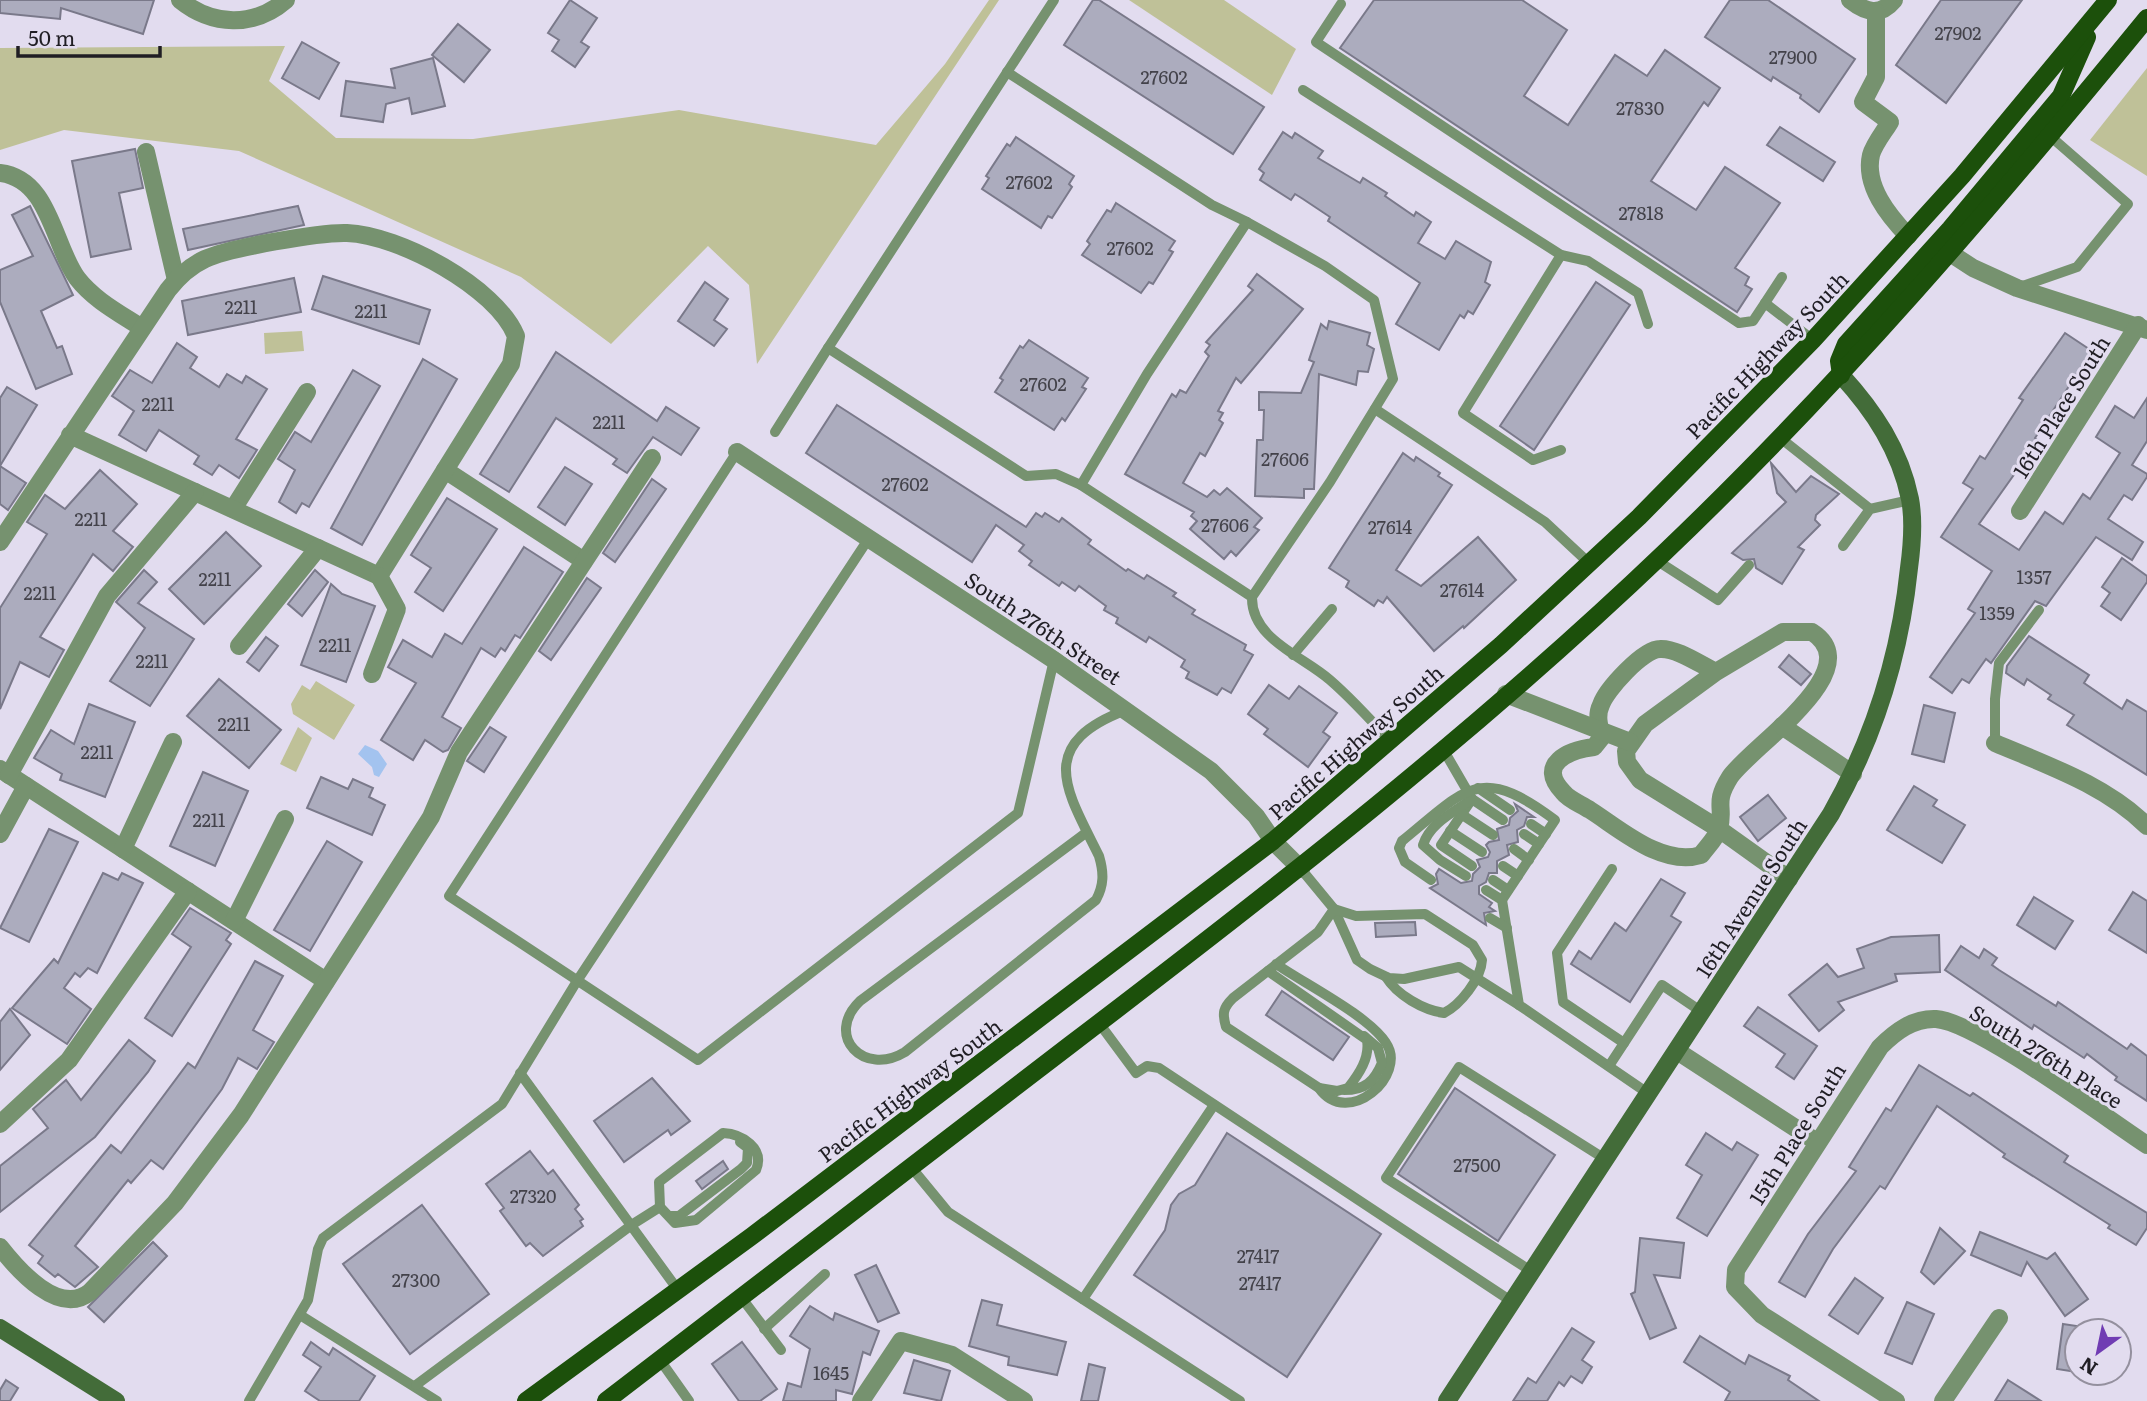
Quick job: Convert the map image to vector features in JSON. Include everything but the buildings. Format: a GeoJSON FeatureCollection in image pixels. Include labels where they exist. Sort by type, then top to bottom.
{"type":"FeatureCollection","features":[{"type":"Feature","properties":{"kind":"main road","name":"Pacific Highway South"},"geometry":{"type":"LineString","coordinates":[[526,1401],[678,1290],[1273,841],[1391,742],[1639,517],[1813,340],[1908,236],[2103,7]]}},
{"type":"Feature","properties":{"kind":"main road"},"geometry":{"type":"LineString","coordinates":[[1841,375],[1839,361],[1846,344],[1950,229],[2061,96],[2103,7]]}},
{"type":"Feature","properties":{"kind":"main road"},"geometry":{"type":"LineString","coordinates":[[606,1401],[1301,869],[1443,749],[1656,560],[1841,375],[1951,253],[2147,18]]}},
{"type":"Feature","properties":{"kind":"main road","name":"16th Avenue South"},"geometry":{"type":"LineString","coordinates":[[1447,1401],[1789,879],[1853,774],[1874,725],[1892,666],[1907,592],[1911,551],[1910,500],[1899,460],[1886,433],[1863,399],[1841,375]]}},
{"type":"Feature","properties":{"kind":"main road"},"geometry":{"type":"LineString","coordinates":[[0,1328],[116,1401]]}},
{"type":"Feature","properties":{"kind":"street"},"geometry":{"type":"LineString","coordinates":[[180,0],[210,17],[241,21],[272,10],[286,0]]}},
{"type":"Feature","properties":{"kind":"street"},"geometry":{"type":"LineString","coordinates":[[1850,0],[1868,12],[1876,12],[1894,0]]}},
{"type":"Feature","properties":{"kind":"street"},"geometry":{"type":"LineString","coordinates":[[1876,12],[1876,77],[1863,102],[1890,122],[1872,154],[1870,170],[1875,190],[1891,218],[1908,236]]}},
{"type":"Feature","properties":{"kind":"street"},"geometry":{"type":"LineString","coordinates":[[146,152],[176,280]]}},
{"type":"Feature","properties":{"kind":"street"},"geometry":{"type":"LineString","coordinates":[[0,173],[22,181],[38,197],[71,269],[84,286],[104,304],[142,328]]}},
{"type":"Feature","properties":{"kind":"street"},"geometry":{"type":"LineString","coordinates":[[0,542],[176,280],[197,263],[223,253],[324,234],[349,233],[372,237],[419,255],[482,294],[500,309],[516,336],[511,364],[379,576]]}},
{"type":"Feature","properties":{"kind":"street"},"geometry":{"type":"LineString","coordinates":[[1951,253],[1973,268],[2017,288],[2143,328]]}},
{"type":"Feature","properties":{"kind":"street","name":"16th Place South"},"geometry":{"type":"LineString","coordinates":[[2020,511],[2143,328]]}},
{"type":"Feature","properties":{"kind":"street"},"geometry":{"type":"LineString","coordinates":[[233,509],[307,392]]}},
{"type":"Feature","properties":{"kind":"street"},"geometry":{"type":"LineString","coordinates":[[70,435],[379,576],[397,610],[372,674]]}},
{"type":"Feature","properties":{"kind":"street","name":"South 276th Street"},"geometry":{"type":"LineString","coordinates":[[737,452],[1054,660],[1212,771],[1256,816],[1273,841],[1301,869]]}},
{"type":"Feature","properties":{"kind":"street"},"geometry":{"type":"LineString","coordinates":[[0,1247],[16,1266],[41,1288],[65,1300],[83,1297],[175,1203],[209,1158],[326,981],[431,817],[459,752],[652,458]]}},
{"type":"Feature","properties":{"kind":"street"},"geometry":{"type":"LineString","coordinates":[[445,470],[584,561]]}},
{"type":"Feature","properties":{"kind":"street"},"geometry":{"type":"LineString","coordinates":[[195,492],[107,596],[5,772],[326,981]]}},
{"type":"Feature","properties":{"kind":"street"},"geometry":{"type":"LineString","coordinates":[[239,646],[318,548]]}},
{"type":"Feature","properties":{"kind":"street"},"geometry":{"type":"LineString","coordinates":[[1687,809],[1703,805],[1818,686],[1828,667],[1829,658],[1820,638],[1798,630],[1783,632],[1716,672],[1645,724],[1626,751],[1631,770],[1640,780],[1719,829],[1789,879]]}},
{"type":"Feature","properties":{"kind":"street"},"geometry":{"type":"LineString","coordinates":[[1716,672],[1668,651],[1653,650],[1639,659],[1604,698],[1598,716],[1602,737],[1594,747],[1578,749],[1555,762],[1553,773],[1563,793],[1643,844],[1677,857],[1700,855],[1719,829],[1718,805],[1721,792],[1733,773]]}},
{"type":"Feature","properties":{"kind":"street"},"geometry":{"type":"LineString","coordinates":[[1506,694],[1630,742]]}},
{"type":"Feature","properties":{"kind":"street"},"geometry":{"type":"LineString","coordinates":[[1782,726],[1853,774]]}},
{"type":"Feature","properties":{"kind":"street"},"geometry":{"type":"LineString","coordinates":[[123,849],[173,742]]}},
{"type":"Feature","properties":{"kind":"street"},"geometry":{"type":"LineString","coordinates":[[1995,743],[2095,788],[2133,812],[2147,826]]}},
{"type":"Feature","properties":{"kind":"street"},"geometry":{"type":"LineString","coordinates":[[0,834],[26,786]]}},
{"type":"Feature","properties":{"kind":"street"},"geometry":{"type":"LineString","coordinates":[[234,921],[285,819]]}},
{"type":"Feature","properties":{"kind":"street"},"geometry":{"type":"LineString","coordinates":[[0,1124],[69,1060],[188,891]]}},
{"type":"Feature","properties":{"kind":"street","name":"South 276th Place"},"geometry":{"type":"LineString","coordinates":[[1918,1021],[1940,1019],[1968,1029],[2147,1145]]}},
{"type":"Feature","properties":{"kind":"street","name":"15th Place South"},"geometry":{"type":"LineString","coordinates":[[1896,1401],[1762,1315],[1735,1287],[1736,1270],[1871,1056],[1890,1037],[1918,1021]]}},
{"type":"Feature","properties":{"kind":"street"},"geometry":{"type":"LineString","coordinates":[[1677,1051],[1817,1142]]}},
{"type":"Feature","properties":{"kind":"street"},"geometry":{"type":"LineString","coordinates":[[1942,1401],[1999,1318]]}},
{"type":"Feature","properties":{"kind":"street"},"geometry":{"type":"LineString","coordinates":[[861,1401],[901,1340],[952,1355],[1024,1401]]}},
{"type":"Feature","properties":{"kind":"lane"},"geometry":{"type":"LineString","coordinates":[[775,432],[1054,0]]}},
{"type":"Feature","properties":{"kind":"lane"},"geometry":{"type":"LineString","coordinates":[[1341,4],[1316,42],[1739,323],[1753,321],[1782,277]]}},
{"type":"Feature","properties":{"kind":"lane"},"geometry":{"type":"LineString","coordinates":[[1007,72],[1212,205],[1325,266],[1374,300],[1393,379],[1252,597],[1255,617],[1293,655],[1339,688],[1391,742]]}},
{"type":"Feature","properties":{"kind":"lane"},"geometry":{"type":"LineString","coordinates":[[1303,90],[1561,255],[1588,261],[1638,293],[1648,324]]}},
{"type":"Feature","properties":{"kind":"lane"},"geometry":{"type":"LineString","coordinates":[[2017,288],[2077,267],[2128,204],[2050,136]]}},
{"type":"Feature","properties":{"kind":"lane"},"geometry":{"type":"LineString","coordinates":[[1081,485],[1147,373],[1247,222]]}},
{"type":"Feature","properties":{"kind":"lane"},"geometry":{"type":"LineString","coordinates":[[1560,450],[1533,460],[1463,413],[1561,255]]}},
{"type":"Feature","properties":{"kind":"lane"},"geometry":{"type":"LineString","coordinates":[[1765,303],[1813,340]]}},
{"type":"Feature","properties":{"kind":"lane"},"geometry":{"type":"LineString","coordinates":[[828,348],[1026,476],[1056,474],[1081,485],[1252,597]]}},
{"type":"Feature","properties":{"kind":"lane"},"geometry":{"type":"LineString","coordinates":[[1375,409],[1545,522],[1589,563]]}},
{"type":"Feature","properties":{"kind":"lane"},"geometry":{"type":"LineString","coordinates":[[1779,438],[1870,509]]}},
{"type":"Feature","properties":{"kind":"lane"},"geometry":{"type":"LineString","coordinates":[[737,452],[449,896],[577,981],[698,1060],[1018,813],[1054,660]]}},
{"type":"Feature","properties":{"kind":"lane"},"geometry":{"type":"LineString","coordinates":[[1843,546],[1870,509],[1910,500]]}},
{"type":"Feature","properties":{"kind":"lane"},"geometry":{"type":"LineString","coordinates":[[249,1401],[308,1300],[323,1238],[502,1104],[577,981],[869,538]]}},
{"type":"Feature","properties":{"kind":"lane"},"geometry":{"type":"LineString","coordinates":[[1656,560],[1718,600],[1749,565]]}},
{"type":"Feature","properties":{"kind":"lane"},"geometry":{"type":"LineString","coordinates":[[1293,655],[1332,609]]}},
{"type":"Feature","properties":{"kind":"lane"},"geometry":{"type":"LineString","coordinates":[[1995,743],[1994,699],[1998,663],[2039,610]]}},
{"type":"Feature","properties":{"kind":"lane"},"geometry":{"type":"LineString","coordinates":[[1087,832],[860,1001],[850,1014],[846,1028],[854,1050],[861,1056],[878,1061],[896,1058],[1087,910],[1096,900],[1103,882],[1100,856],[1066,787],[1066,762],[1070,752],[1090,729],[1126,710]]}},
{"type":"Feature","properties":{"kind":"lane"},"geometry":{"type":"LineString","coordinates":[[1443,749],[1472,792],[1507,815]]}},
{"type":"Feature","properties":{"kind":"lane"},"geometry":{"type":"LineString","coordinates":[[1431,880],[1405,862],[1399,848],[1402,841],[1434,814],[1472,792],[1492,786],[1541,810],[1555,820],[1505,895],[1507,928],[1519,1004]]}},
{"type":"Feature","properties":{"kind":"lane"},"geometry":{"type":"LineString","coordinates":[[1472,792],[1441,845],[1469,871],[1440,860],[1423,845],[1432,829],[1472,792]]}},
{"type":"Feature","properties":{"kind":"lane"},"geometry":{"type":"LineString","coordinates":[[1461,814],[1493,835]]}},
{"type":"Feature","properties":{"kind":"lane"},"geometry":{"type":"LineString","coordinates":[[1531,824],[1546,834]]}},
{"type":"Feature","properties":{"kind":"lane"},"geometry":{"type":"LineString","coordinates":[[1450,831],[1482,852]]}},
{"type":"Feature","properties":{"kind":"lane"},"geometry":{"type":"LineString","coordinates":[[1524,834],[1539,844]]}},
{"type":"Feature","properties":{"kind":"lane"},"geometry":{"type":"LineString","coordinates":[[1514,849],[1529,859]]}},
{"type":"Feature","properties":{"kind":"lane"},"geometry":{"type":"LineString","coordinates":[[1503,866],[1518,876]]}},
{"type":"Feature","properties":{"kind":"lane"},"geometry":{"type":"LineString","coordinates":[[1301,869],[1334,909],[1357,960],[1386,977],[1404,979],[1459,967],[1519,1004],[1649,1094]]}},
{"type":"Feature","properties":{"kind":"lane"},"geometry":{"type":"LineString","coordinates":[[1612,869],[1557,953],[1563,1002],[1624,1043]]}},
{"type":"Feature","properties":{"kind":"lane"},"geometry":{"type":"LineString","coordinates":[[1490,885],[1505,895]]}},
{"type":"Feature","properties":{"kind":"lane"},"geometry":{"type":"LineString","coordinates":[[1272,968],[1369,1025],[1390,1049],[1391,1062],[1388,1072],[1366,1099],[1357,1103],[1326,1099],[1319,1088],[1226,1027],[1223,1016],[1225,1007],[1272,968],[1318,932],[1334,909]]}},
{"type":"Feature","properties":{"kind":"lane"},"geometry":{"type":"LineString","coordinates":[[1334,909],[1356,916],[1425,914],[1480,952],[1482,967],[1476,978],[1455,1008],[1444,1013],[1429,1010],[1417,1003],[1393,987],[1386,977]]}},
{"type":"Feature","properties":{"kind":"lane"},"geometry":{"type":"LineString","coordinates":[[1490,918],[1507,928]]}},
{"type":"Feature","properties":{"kind":"lane"},"geometry":{"type":"LineString","coordinates":[[1272,968],[1378,1048],[1382,1063],[1372,1083],[1355,1090],[1319,1088]]}},
{"type":"Feature","properties":{"kind":"lane"},"geometry":{"type":"LineString","coordinates":[[1609,1066],[1662,985],[1702,1012]]}},
{"type":"Feature","properties":{"kind":"lane"},"geometry":{"type":"LineString","coordinates":[[1099,1023],[1136,1073],[1147,1066],[1159,1069],[1511,1301]]}},
{"type":"Feature","properties":{"kind":"lane"},"geometry":{"type":"LineString","coordinates":[[1341,1090],[1348,1088],[1363,1064],[1368,1048],[1363,1036]]}},
{"type":"Feature","properties":{"kind":"lane"},"geometry":{"type":"LineString","coordinates":[[1531,1271],[1386,1178],[1460,1067],[1605,1158]]}},
{"type":"Feature","properties":{"kind":"lane"},"geometry":{"type":"LineString","coordinates":[[520,1073],[633,1224],[678,1290]]}},
{"type":"Feature","properties":{"kind":"lane"},"geometry":{"type":"LineString","coordinates":[[1083,1299],[1213,1105]]}},
{"type":"Feature","properties":{"kind":"lane"},"geometry":{"type":"LineString","coordinates":[[416,1385],[633,1224],[663,1211],[680,1216],[747,1163],[748,1148],[741,1143],[721,1139],[708,1143],[659,1182],[663,1211]]}},
{"type":"Feature","properties":{"kind":"lane"},"geometry":{"type":"LineString","coordinates":[[911,1167],[948,1212],[1240,1401]]}},
{"type":"Feature","properties":{"kind":"lane"},"geometry":{"type":"LineString","coordinates":[[764,1329],[825,1274]]}},
{"type":"Feature","properties":{"kind":"lane"},"geometry":{"type":"LineString","coordinates":[[741,1297],[781,1350]]}},
{"type":"Feature","properties":{"kind":"lane"},"geometry":{"type":"LineString","coordinates":[[300,1315],[416,1385],[437,1401]]}},
{"type":"Feature","properties":{"kind":"lane"},"geometry":{"type":"LineString","coordinates":[[660,1360],[689,1401]]}},
{"type":"Feature","properties":{"kind":"green space"},"geometry":{"type":"Polygon","coordinates":[[[989,0],[999,0],[757,364],[749,285],[708,246],[611,344],[521,277],[239,151],[64,130],[0,150],[0,48],[285,46],[269,81],[336,138],[473,139],[679,110],[876,145],[945,64],[989,0]]]}},
{"type":"Feature","properties":{"kind":"green space"},"geometry":{"type":"Polygon","coordinates":[[[1129,0],[1224,0],[1296,49],[1272,95],[1129,0]]]}},
{"type":"Feature","properties":{"kind":"green space"},"geometry":{"type":"Polygon","coordinates":[[[2147,68],[2147,176],[2090,140],[2147,68]]]}},
{"type":"Feature","properties":{"kind":"green space"},"geometry":{"type":"Polygon","coordinates":[[[302,331],[304,351],[265,354],[264,333],[302,331]]]}},
{"type":"Feature","properties":{"kind":"green space"},"geometry":{"type":"Polygon","coordinates":[[[316,681],[355,705],[334,740],[293,714],[291,704],[302,685],[310,690],[316,681]]]}},
{"type":"Feature","properties":{"kind":"green space"},"geometry":{"type":"Polygon","coordinates":[[[298,727],[312,738],[296,772],[280,764],[298,727]]]}},
{"type":"Feature","properties":{"kind":"water"},"geometry":{"type":"Polygon","coordinates":[[[365,745],[378,751],[387,764],[379,777],[374,775],[372,767],[358,754],[365,745]]]}}]}
